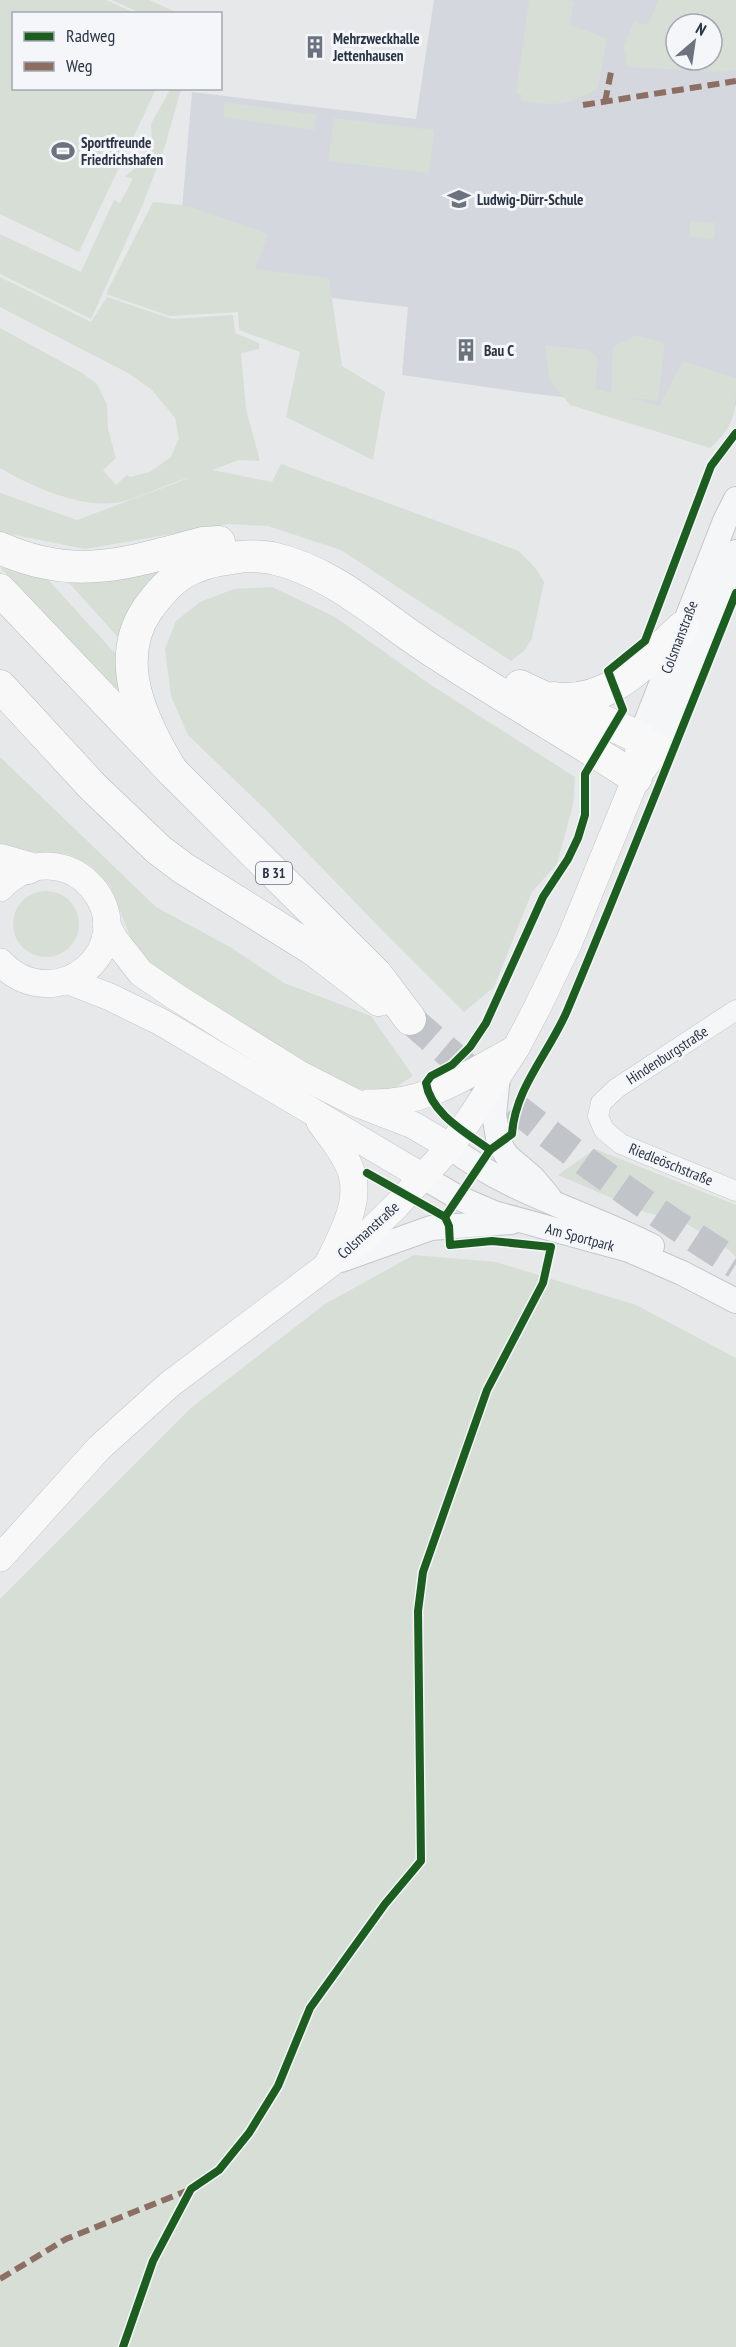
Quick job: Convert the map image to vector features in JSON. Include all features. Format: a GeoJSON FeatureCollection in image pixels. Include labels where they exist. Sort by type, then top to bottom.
{"type":"FeatureCollection","features":[{"type":"Feature","properties":{"kind":"highway"},"geometry":{"type":"LineString","coordinates":[[0,548],[35,561],[64,567],[101,567],[203,543],[252,540],[282,545],[317,556],[477,661],[539,696],[615,725],[649,743]]}},
{"type":"Feature","properties":{"kind":"highway"},"geometry":{"type":"LineString","coordinates":[[172,771],[153,740],[137,702],[132,660],[135,638],[144,614],[157,596],[177,576],[196,564],[241,556],[271,558],[292,564],[354,595],[423,645],[636,778]]}},
{"type":"Feature","properties":{"kind":"highway","name":"B 31"},"geometry":{"type":"LineString","coordinates":[[0,590],[172,771],[376,974],[410,1019],[366,991],[314,950],[183,868],[159,850],[92,786],[0,686]]}},
{"type":"Feature","properties":{"kind":"highway"},"geometry":{"type":"LineString","coordinates":[[539,696],[569,700],[586,699],[601,693],[634,672],[683,627]]}},
{"type":"Feature","properties":{"kind":"main road","name":"Colsmanstraße"},"geometry":{"type":"LineString","coordinates":[[0,1558],[99,1448],[170,1384],[359,1242],[450,1147],[516,1048],[569,942],[649,743]]}},
{"type":"Feature","properties":{"kind":"main road"},"geometry":{"type":"LineString","coordinates":[[0,888],[13,876],[14,864],[51,866],[74,872],[98,894],[104,909],[106,924],[104,942],[97,958],[85,971],[69,981],[40,984],[25,980],[10,972],[0,962]]}},
{"type":"Feature","properties":{"kind":"main road"},"geometry":{"type":"LineString","coordinates":[[106,924],[115,940],[141,973],[299,1074],[356,1103],[413,1125],[450,1147]]}},
{"type":"Feature","properties":{"kind":"main road"},"geometry":{"type":"LineString","coordinates":[[69,981],[110,997],[161,1022],[423,1177]]}},
{"type":"Feature","properties":{"kind":"main road"},"geometry":{"type":"LineString","coordinates":[[356,1103],[403,1102],[428,1095],[516,1048]]}},
{"type":"Feature","properties":{"kind":"main road"},"geometry":{"type":"LineString","coordinates":[[315,1114],[349,1165],[356,1191],[345,1227],[328,1265]]}},
{"type":"Feature","properties":{"kind":"street","name":"Colsmanstraße"},"geometry":{"type":"LineString","coordinates":[[649,743],[683,627],[724,521],[736,499]]}},
{"type":"Feature","properties":{"kind":"street","name":"Colsmanstraße"},"geometry":{"type":"LineString","coordinates":[[649,743],[668,731],[736,552]]}},
{"type":"Feature","properties":{"kind":"street","name":"Hindenburgstraße"},"geometry":{"type":"LineString","coordinates":[[601,1103],[663,1056],[736,1010]]}},
{"type":"Feature","properties":{"kind":"street"},"geometry":{"type":"LineString","coordinates":[[498,1076],[494,1115],[499,1143],[507,1156],[533,1178],[556,1206]]}},
{"type":"Feature","properties":{"kind":"street","name":"Riedleöschstraße"},"geometry":{"type":"LineString","coordinates":[[601,1103],[598,1116],[604,1130],[621,1144],[736,1191]]}},
{"type":"Feature","properties":{"kind":"street","name":"Am Sportpark"},"geometry":{"type":"LineString","coordinates":[[450,1147],[487,1173],[556,1206],[624,1232],[660,1249],[736,1299]]}},
{"type":"Feature","properties":{"kind":"street","name":"Am Sportpark"},"geometry":{"type":"LineString","coordinates":[[423,1177],[459,1198],[494,1213],[628,1250],[736,1299]]}},
{"type":"Feature","properties":{"kind":"street"},"geometry":{"type":"LineString","coordinates":[[328,1265],[431,1228],[523,1221]]}},
{"type":"Feature","properties":{"kind":"shaded area","name":"Sportfreunde Friedrichshafen"},"geometry":{"type":"Polygon","coordinates":[[[0,0],[106,0],[133,12],[12,12],[12,90],[156,90],[79,252],[0,214],[0,0]]]}},
{"type":"Feature","properties":{"kind":"shaded area"},"geometry":{"type":"Polygon","coordinates":[[[112,0],[149,0],[176,12],[138,12],[112,0]]]}},
{"type":"Feature","properties":{"kind":"shaded area","name":"Ludwig-Dürr-Schule"},"geometry":{"type":"Polygon","coordinates":[[[434,0],[736,0],[736,405],[731,416],[527,393],[402,375],[408,307],[176,280],[192,92],[416,119],[434,0]]]}},
{"type":"Feature","properties":{"kind":"shaded area"},"geometry":{"type":"Polygon","coordinates":[[[529,0],[570,0],[574,2],[570,25],[607,38],[598,88],[570,102],[542,104],[520,100],[522,95],[516,93],[529,0]]]}},
{"type":"Feature","properties":{"kind":"shaded area"},"geometry":{"type":"Polygon","coordinates":[[[658,0],[736,0],[736,70],[724,71],[724,12],[664,12],[664,69],[628,67],[623,46],[634,21],[648,25],[658,0]]]}},
{"type":"Feature","properties":{"kind":"shaded area"},"geometry":{"type":"Polygon","coordinates":[[[170,90],[181,90],[165,146],[143,204],[91,319],[0,274],[0,234],[81,272],[114,200],[120,203],[133,179],[125,176],[138,166],[152,139],[151,124],[170,90]]]}},
{"type":"Feature","properties":{"kind":"shaded area"},"geometry":{"type":"Polygon","coordinates":[[[225,102],[316,115],[314,130],[223,117],[225,102]]]}},
{"type":"Feature","properties":{"kind":"shaded area"},"geometry":{"type":"Polygon","coordinates":[[[334,118],[434,130],[429,173],[328,161],[334,118]]]}},
{"type":"Feature","properties":{"kind":"shaded area"},"geometry":{"type":"Polygon","coordinates":[[[153,202],[189,206],[268,234],[255,269],[329,278],[342,366],[385,392],[373,460],[286,417],[300,352],[239,330],[238,312],[170,316],[106,294],[153,202]]]}},
{"type":"Feature","properties":{"kind":"shaded area"},"geometry":{"type":"Polygon","coordinates":[[[690,221],[715,223],[714,239],[689,237],[690,221]]]}},
{"type":"Feature","properties":{"kind":"shaded area"},"geometry":{"type":"Polygon","coordinates":[[[0,277],[91,322],[107,297],[172,319],[233,315],[235,333],[259,343],[259,349],[241,353],[246,409],[260,461],[239,460],[212,470],[272,482],[281,464],[519,551],[536,569],[544,582],[532,638],[525,650],[511,661],[341,550],[268,526],[229,524],[85,549],[0,532],[0,493],[77,520],[189,478],[123,502],[100,503],[85,502],[55,494],[0,468],[0,328],[82,373],[97,384],[107,405],[108,429],[116,458],[103,470],[116,485],[127,475],[130,477],[150,472],[171,457],[179,438],[175,418],[152,390],[130,374],[0,307],[0,277]]]}},
{"type":"Feature","properties":{"kind":"shaded area"},"geometry":{"type":"Polygon","coordinates":[[[636,335],[665,343],[658,401],[626,397],[659,406],[683,361],[736,378],[733,417],[725,432],[710,448],[570,405],[549,379],[545,345],[589,350],[598,358],[595,388],[611,393],[613,347],[636,335]]]}},
{"type":"Feature","properties":{"kind":"shaded area"},"geometry":{"type":"Polygon","coordinates":[[[184,561],[125,645],[63,576],[184,561]]]}},
{"type":"Feature","properties":{"kind":"shaded area"},"geometry":{"type":"Polygon","coordinates":[[[0,567],[20,572],[42,573],[122,661],[123,700],[0,567]]]}},
{"type":"Feature","properties":{"kind":"shaded area"},"geometry":{"type":"Polygon","coordinates":[[[272,587],[335,617],[431,685],[575,777],[573,805],[557,864],[532,892],[494,987],[464,1012],[266,810],[188,735],[171,696],[165,649],[176,621],[200,602],[234,589],[272,587]]]}},
{"type":"Feature","properties":{"kind":"shaded area"},"geometry":{"type":"Polygon","coordinates":[[[0,757],[156,907],[230,947],[284,983],[371,1016],[413,1076],[389,1091],[359,1089],[318,1071],[173,980],[149,962],[132,941],[110,886],[91,866],[68,854],[27,852],[0,846],[0,757]]]}},
{"type":"Feature","properties":{"kind":"shaded area"},"geometry":{"type":"Polygon","coordinates":[[[46,891],[58,894],[69,901],[76,912],[79,924],[76,936],[69,947],[58,954],[46,957],[34,954],[23,947],[16,936],[13,924],[16,912],[23,901],[34,894],[46,891]]]}},
{"type":"Feature","properties":{"kind":"shaded area"},"geometry":{"type":"Polygon","coordinates":[[[595,1149],[736,1205],[736,1257],[681,1220],[647,1213],[558,1175],[595,1149]]]}},
{"type":"Feature","properties":{"kind":"shaded area"},"geometry":{"type":"Polygon","coordinates":[[[414,1255],[496,1262],[636,1305],[736,1358],[736,2347],[0,2347],[0,1599],[191,1408],[325,1304],[414,1255]]]}},
{"type":"Feature","properties":{"kind":"tunnel"},"geometry":{"type":"LineString","coordinates":[[410,1019],[527,1117],[568,1148],[650,1208],[736,1264]]}},
{"type":"Feature","properties":{"kind":"marked path"},"geometry":{"type":"LineString","coordinates":[[605,102],[611,72]]}},
{"type":"Feature","properties":{"kind":"marked path"},"geometry":{"type":"LineString","coordinates":[[583,105],[736,81]]}},
{"type":"Feature","properties":{"kind":"marked path"},"geometry":{"type":"LineString","coordinates":[[0,2279],[66,2239],[189,2190]]}},
{"type":"Feature","properties":{"kind":"cycle path"},"geometry":{"type":"LineString","coordinates":[[490,1150],[461,1130],[442,1113],[429,1094],[426,1083],[431,1076],[452,1065],[470,1047],[486,1023],[543,897],[568,859],[585,815],[585,774],[623,710],[608,671],[645,641],[711,466],[736,433]]}},
{"type":"Feature","properties":{"kind":"cycle path"},"geometry":{"type":"LineString","coordinates":[[445,1217],[490,1150],[512,1134],[519,1101],[567,1011],[736,593]]}},
{"type":"Feature","properties":{"kind":"cycle path"},"geometry":{"type":"LineString","coordinates":[[123,2347],[153,2261],[191,2189],[219,2170],[249,2133],[278,2086],[310,2008],[385,1904],[421,1861],[418,1611],[423,1572],[487,1390],[543,1283],[551,1247],[492,1241],[450,1245],[449,1226],[445,1217],[367,1173]]}},
{"type":"Feature","properties":{"kind":"place","name":"Mehrzweckhalle Jettenhausen"},"geometry":{"type":"Point","coordinates":[315,47]}},
{"type":"Feature","properties":{"kind":"place","name":"Sportfreunde Friedrichshafen"},"geometry":{"type":"Point","coordinates":[63,151]}},
{"type":"Feature","properties":{"kind":"place","name":"Ludwig-Dürr-Schule"},"geometry":{"type":"Point","coordinates":[459,199]}},
{"type":"Feature","properties":{"kind":"place","name":"Bau C"},"geometry":{"type":"Point","coordinates":[466,350]}}]}
